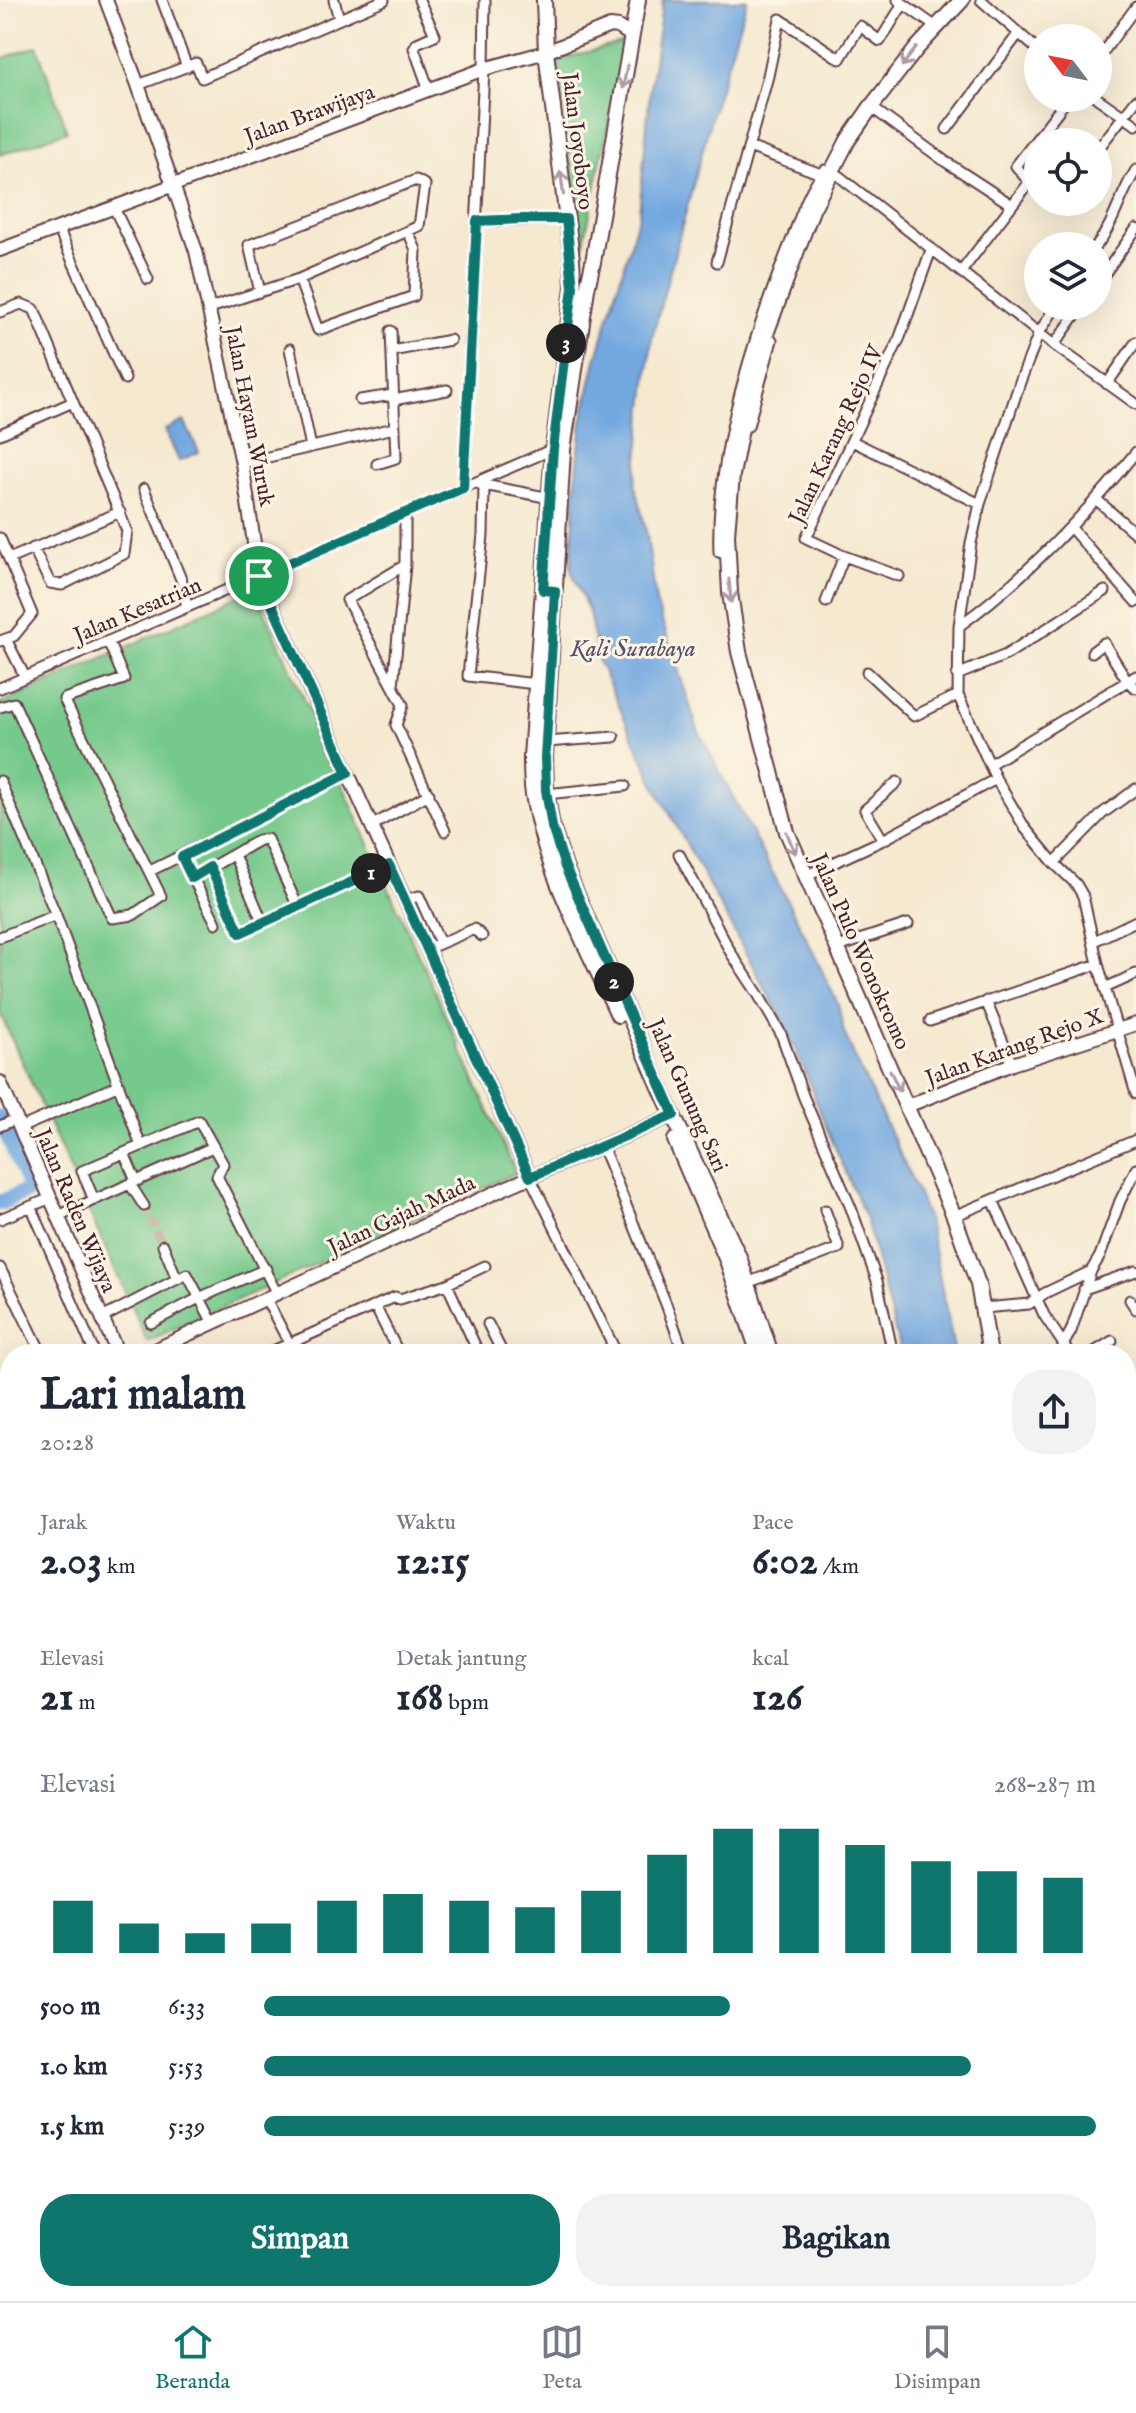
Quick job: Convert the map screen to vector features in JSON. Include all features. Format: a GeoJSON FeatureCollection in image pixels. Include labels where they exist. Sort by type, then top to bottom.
{"type":"FeatureCollection","features":[{"type":"Feature","properties":{"kind":"main road","name":"Jalan Joyoboyo"},"geometry":{"type":"LineString","coordinates":[[544,0],[546,52],[566,219],[580,288]]}},
{"type":"Feature","properties":{"kind":"main road","name":"Jalan Gunung Sari"},"geometry":{"type":"LineString","coordinates":[[571,896],[546,794],[553,449],[580,288],[593,262],[638,0]]}},
{"type":"Feature","properties":{"kind":"main road","name":"Jalan Pulo Wonokromo"},"geometry":{"type":"LineString","coordinates":[[962,0],[917,48],[871,107],[829,173],[812,210],[767,331],[746,403],[732,475],[727,534],[730,593],[739,652],[787,832],[954,1216],[983,1308],[988,1344]]}},
{"type":"Feature","properties":{"kind":"main road"},"geometry":{"type":"LineString","coordinates":[[572,260],[581,269],[588,268],[593,262]]}},
{"type":"Feature","properties":{"kind":"main road","name":"Jalan Gunung Sari"},"geometry":{"type":"LineString","coordinates":[[580,288],[549,590],[536,684],[532,792],[547,853],[571,896],[669,1116],[728,1263],[756,1344]]}},
{"type":"Feature","properties":{"kind":"main road","name":"Jalan Gunung Sari"},"geometry":{"type":"LineString","coordinates":[[669,1116],[739,1257],[768,1344]]}},
{"type":"Feature","properties":{"kind":"street","name":"Jalan Hayam Wuruk"},"geometry":{"type":"LineString","coordinates":[[106,0],[196,251],[242,463],[259,576],[530,1177],[612,1344]]}},
{"type":"Feature","properties":{"kind":"street"},"geometry":{"type":"LineString","coordinates":[[162,0],[187,67]]}},
{"type":"Feature","properties":{"kind":"street"},"geometry":{"type":"LineString","coordinates":[[334,0],[339,19]]}},
{"type":"Feature","properties":{"kind":"street"},"geometry":{"type":"LineString","coordinates":[[138,85],[196,63],[202,78],[384,0]]}},
{"type":"Feature","properties":{"kind":"street"},"geometry":{"type":"LineString","coordinates":[[419,0],[435,35],[417,43],[414,48],[429,90]]}},
{"type":"Feature","properties":{"kind":"street"},"geometry":{"type":"LineString","coordinates":[[463,488],[485,0]]}},
{"type":"Feature","properties":{"kind":"street"},"geometry":{"type":"LineString","coordinates":[[981,0],[1024,37]]}},
{"type":"Feature","properties":{"kind":"street"},"geometry":{"type":"LineString","coordinates":[[717,262],[780,19],[840,59],[860,26],[880,41],[901,2],[936,27]]}},
{"type":"Feature","properties":{"kind":"street"},"geometry":{"type":"LineString","coordinates":[[1112,40],[1136,7]]}},
{"type":"Feature","properties":{"kind":"street","name":"Jalan Brawijaya"},"geometry":{"type":"LineString","coordinates":[[0,250],[484,69],[546,52],[610,26],[618,27],[632,36]]}},
{"type":"Feature","properties":{"kind":"street"},"geometry":{"type":"LineString","coordinates":[[947,129],[1019,33]]}},
{"type":"Feature","properties":{"kind":"street"},"geometry":{"type":"LineString","coordinates":[[1112,132],[1136,100]]}},
{"type":"Feature","properties":{"kind":"street"},"geometry":{"type":"LineString","coordinates":[[871,107],[1012,205]]}},
{"type":"Feature","properties":{"kind":"street"},"geometry":{"type":"LineString","coordinates":[[1112,109],[1136,125]]}},
{"type":"Feature","properties":{"kind":"street"},"geometry":{"type":"LineString","coordinates":[[961,272],[1028,183],[1017,168],[1017,163],[1057,112]]}},
{"type":"Feature","properties":{"kind":"street"},"geometry":{"type":"LineString","coordinates":[[749,147],[829,173],[1136,404]]}},
{"type":"Feature","properties":{"kind":"street"},"geometry":{"type":"LineString","coordinates":[[1106,232],[1121,195],[1136,170]]}},
{"type":"Feature","properties":{"kind":"street","name":"Jalan Pulo Wonokromo"},"geometry":{"type":"LineString","coordinates":[[736,472],[784,295],[818,210],[829,173]]}},
{"type":"Feature","properties":{"kind":"street"},"geometry":{"type":"LineString","coordinates":[[210,308],[260,292],[299,279],[419,226],[425,185],[416,180],[249,245],[260,292]]}},
{"type":"Feature","properties":{"kind":"street"},"geometry":{"type":"LineString","coordinates":[[114,208],[148,279]]}},
{"type":"Feature","properties":{"kind":"street"},"geometry":{"type":"LineString","coordinates":[[477,221],[566,219]]}},
{"type":"Feature","properties":{"kind":"street"},"geometry":{"type":"LineString","coordinates":[[58,228],[125,379]]}},
{"type":"Feature","properties":{"kind":"street"},"geometry":{"type":"LineString","coordinates":[[1112,263],[1136,229]]}},
{"type":"Feature","properties":{"kind":"street"},"geometry":{"type":"LineString","coordinates":[[299,279],[318,330],[414,296],[416,250],[408,231]]}},
{"type":"Feature","properties":{"kind":"street","name":"Jalan Karang Rejo IV"},"geometry":{"type":"LineString","coordinates":[[899,576],[806,538],[900,337],[931,250]]}},
{"type":"Feature","properties":{"kind":"street"},"geometry":{"type":"LineString","coordinates":[[0,312],[21,304],[34,309],[127,531],[124,554],[62,585],[50,583],[33,548]]}},
{"type":"Feature","properties":{"kind":"street"},"geometry":{"type":"LineString","coordinates":[[1047,320],[1020,382],[980,504],[959,626],[958,695],[990,764],[990,782],[1083,896],[1117,1029],[1131,1058],[1136,1094]]}},
{"type":"Feature","properties":{"kind":"street"},"geometry":{"type":"LineString","coordinates":[[1054,345],[1072,320]]}},
{"type":"Feature","properties":{"kind":"street"},"geometry":{"type":"LineString","coordinates":[[377,464],[396,458],[391,331]]}},
{"type":"Feature","properties":{"kind":"street"},"geometry":{"type":"LineString","coordinates":[[392,351],[450,340]]}},
{"type":"Feature","properties":{"kind":"street"},"geometry":{"type":"LineString","coordinates":[[1107,384],[1136,342]]}},
{"type":"Feature","properties":{"kind":"street"},"geometry":{"type":"LineString","coordinates":[[290,349],[311,447]]}},
{"type":"Feature","properties":{"kind":"street"},"geometry":{"type":"LineString","coordinates":[[360,400],[447,390]]}},
{"type":"Feature","properties":{"kind":"street"},"geometry":{"type":"LineString","coordinates":[[0,434],[73,402]]}},
{"type":"Feature","properties":{"kind":"street"},"geometry":{"type":"LineString","coordinates":[[242,463],[394,428]]}},
{"type":"Feature","properties":{"kind":"street"},"geometry":{"type":"LineString","coordinates":[[852,441],[980,504]]}},
{"type":"Feature","properties":{"kind":"street","name":"Jalan Kesatrian"},"geometry":{"type":"LineString","coordinates":[[0,688],[463,488],[479,484],[553,449]]}},
{"type":"Feature","properties":{"kind":"street"},"geometry":{"type":"LineString","coordinates":[[959,626],[1051,549],[1136,452]]}},
{"type":"Feature","properties":{"kind":"street"},"geometry":{"type":"LineString","coordinates":[[536,684],[468,676],[483,535],[479,484],[550,498]]}},
{"type":"Feature","properties":{"kind":"street"},"geometry":{"type":"LineString","coordinates":[[144,489],[185,589],[186,607]]}},
{"type":"Feature","properties":{"kind":"street"},"geometry":{"type":"LineString","coordinates":[[1097,500],[1136,534]]}},
{"type":"Feature","properties":{"kind":"street"},"geometry":{"type":"LineString","coordinates":[[9,559],[120,512]]}},
{"type":"Feature","properties":{"kind":"street"},"geometry":{"type":"LineString","coordinates":[[393,685],[405,565],[405,513]]}},
{"type":"Feature","properties":{"kind":"street"},"geometry":{"type":"LineString","coordinates":[[1071,528],[1136,602]]}},
{"type":"Feature","properties":{"kind":"street"},"geometry":{"type":"LineString","coordinates":[[0,538],[32,614],[14,636],[3,640],[25,677]]}},
{"type":"Feature","properties":{"kind":"street"},"geometry":{"type":"LineString","coordinates":[[826,602],[844,556]]}},
{"type":"Feature","properties":{"kind":"street"},"geometry":{"type":"LineString","coordinates":[[405,565],[347,600],[403,705],[396,725],[445,831]]}},
{"type":"Feature","properties":{"kind":"street"},"geometry":{"type":"LineString","coordinates":[[957,675],[1006,655],[1105,591]]}},
{"type":"Feature","properties":{"kind":"street"},"geometry":{"type":"LineString","coordinates":[[0,707],[14,703],[112,918],[133,915],[161,896],[64,699],[124,679],[108,641]]}},
{"type":"Feature","properties":{"kind":"street"},"geometry":{"type":"LineString","coordinates":[[990,764],[1133,682],[1104,643],[1092,652]]}},
{"type":"Feature","properties":{"kind":"street"},"geometry":{"type":"LineString","coordinates":[[867,672],[914,716],[958,695]]}},
{"type":"Feature","properties":{"kind":"street"},"geometry":{"type":"LineString","coordinates":[[546,742],[614,737]]}},
{"type":"Feature","properties":{"kind":"street"},"geometry":{"type":"LineString","coordinates":[[150,871],[348,773]]}},
{"type":"Feature","properties":{"kind":"street"},"geometry":{"type":"LineString","coordinates":[[0,781],[56,915],[141,1146]]}},
{"type":"Feature","properties":{"kind":"street"},"geometry":{"type":"LineString","coordinates":[[883,840],[865,811],[897,782]]}},
{"type":"Feature","properties":{"kind":"street"},"geometry":{"type":"LineString","coordinates":[[805,876],[883,840],[990,782]]}},
{"type":"Feature","properties":{"kind":"street"},"geometry":{"type":"LineString","coordinates":[[546,794],[625,786]]}},
{"type":"Feature","properties":{"kind":"street"},"geometry":{"type":"LineString","coordinates":[[1054,863],[1103,813],[1136,789]]}},
{"type":"Feature","properties":{"kind":"street"},"geometry":{"type":"LineString","coordinates":[[371,826],[429,794]]}},
{"type":"Feature","properties":{"kind":"street"},"geometry":{"type":"LineString","coordinates":[[192,878],[259,840],[267,839],[298,907]]}},
{"type":"Feature","properties":{"kind":"street"},"geometry":{"type":"LineString","coordinates":[[679,854],[731,953],[781,1034],[877,1281],[891,1344]]}},
{"type":"Feature","properties":{"kind":"street"},"geometry":{"type":"LineString","coordinates":[[234,855],[263,923]]}},
{"type":"Feature","properties":{"kind":"street"},"geometry":{"type":"LineString","coordinates":[[182,857],[216,923]]}},
{"type":"Feature","properties":{"kind":"street"},"geometry":{"type":"LineString","coordinates":[[210,867],[240,933],[389,865]]}},
{"type":"Feature","properties":{"kind":"street"},"geometry":{"type":"LineString","coordinates":[[405,900],[419,896],[440,943]]}},
{"type":"Feature","properties":{"kind":"street"},"geometry":{"type":"LineString","coordinates":[[0,937],[56,915]]}},
{"type":"Feature","properties":{"kind":"street"},"geometry":{"type":"LineString","coordinates":[[1094,941],[1136,921]]}},
{"type":"Feature","properties":{"kind":"street"},"geometry":{"type":"LineString","coordinates":[[838,947],[908,924]]}},
{"type":"Feature","properties":{"kind":"street"},"geometry":{"type":"LineString","coordinates":[[427,949],[474,929],[482,936]]}},
{"type":"Feature","properties":{"kind":"street"},"geometry":{"type":"LineString","coordinates":[[930,1021],[1098,964]]}},
{"type":"Feature","properties":{"kind":"street"},"geometry":{"type":"LineString","coordinates":[[1105,988],[1136,974]]}},
{"type":"Feature","properties":{"kind":"street"},"geometry":{"type":"LineString","coordinates":[[986,1001],[1012,1064]]}},
{"type":"Feature","properties":{"kind":"street","name":"Jalan Karang Rejo X"},"geometry":{"type":"LineString","coordinates":[[907,1106],[1012,1064],[1136,1024]]}},
{"type":"Feature","properties":{"kind":"street","name":"Jalan Raden Wijaya"},"geometry":{"type":"LineString","coordinates":[[0,1082],[114,1344]]}},
{"type":"Feature","properties":{"kind":"street"},"geometry":{"type":"LineString","coordinates":[[0,1126],[119,1085]]}},
{"type":"Feature","properties":{"kind":"street","name":"Jalan Gajah Mada"},"geometry":{"type":"LineString","coordinates":[[168,1344],[669,1116]]}},
{"type":"Feature","properties":{"kind":"street"},"geometry":{"type":"LineString","coordinates":[[94,1200],[82,1171],[199,1121],[223,1164],[217,1176],[266,1269],[284,1344]]}},
{"type":"Feature","properties":{"kind":"street"},"geometry":{"type":"LineString","coordinates":[[954,1216],[1136,1140]]}},
{"type":"Feature","properties":{"kind":"street"},"geometry":{"type":"LineString","coordinates":[[602,1146],[680,1344]]}},
{"type":"Feature","properties":{"kind":"street"},"geometry":{"type":"LineString","coordinates":[[58,1216],[213,1147]]}},
{"type":"Feature","properties":{"kind":"street"},"geometry":{"type":"LineString","coordinates":[[124,1153],[144,1206]]}},
{"type":"Feature","properties":{"kind":"street"},"geometry":{"type":"LineString","coordinates":[[1064,1344],[1091,1271],[1136,1169]]}},
{"type":"Feature","properties":{"kind":"street"},"geometry":{"type":"LineString","coordinates":[[0,1219],[51,1198]]}},
{"type":"Feature","properties":{"kind":"street"},"geometry":{"type":"LineString","coordinates":[[993,1200],[1037,1300],[1062,1344]]}},
{"type":"Feature","properties":{"kind":"street"},"geometry":{"type":"LineString","coordinates":[[31,1206],[91,1344]]}},
{"type":"Feature","properties":{"kind":"street"},"geometry":{"type":"LineString","coordinates":[[747,1283],[839,1248],[825,1210]]}},
{"type":"Feature","properties":{"kind":"street"},"geometry":{"type":"LineString","coordinates":[[163,1245],[177,1279]]}},
{"type":"Feature","properties":{"kind":"street"},"geometry":{"type":"LineString","coordinates":[[294,1344],[395,1297],[400,1299],[447,1284],[485,1266]]}},
{"type":"Feature","properties":{"kind":"street"},"geometry":{"type":"LineString","coordinates":[[0,1268],[37,1344]]}},
{"type":"Feature","properties":{"kind":"street"},"geometry":{"type":"LineString","coordinates":[[151,1323],[266,1269]]}},
{"type":"Feature","properties":{"kind":"street"},"geometry":{"type":"LineString","coordinates":[[983,1308],[1022,1306],[1091,1271]]}},
{"type":"Feature","properties":{"kind":"street"},"geometry":{"type":"LineString","coordinates":[[1084,1289],[1136,1271]]}},
{"type":"Feature","properties":{"kind":"street"},"geometry":{"type":"LineString","coordinates":[[102,1318],[187,1274],[213,1323]]}},
{"type":"Feature","properties":{"kind":"street"},"geometry":{"type":"LineString","coordinates":[[447,1284],[474,1344]]}},
{"type":"Feature","properties":{"kind":"street"},"geometry":{"type":"LineString","coordinates":[[375,1306],[394,1344]]}},
{"type":"Feature","properties":{"kind":"street"},"geometry":{"type":"LineString","coordinates":[[488,1324],[498,1344]]}},
{"type":"Feature","properties":{"kind":"street"},"geometry":{"type":"LineString","coordinates":[[1107,1344],[1112,1341]]}},
{"type":"Feature","properties":{"kind":"street"},"geometry":{"type":"LineString","coordinates":[[1136,1650],[1136,1661]]}},
{"type":"Feature","properties":{"kind":"green space"},"geometry":{"type":"Polygon","coordinates":[[[625,42],[582,252],[558,60],[625,42]]]}},
{"type":"Feature","properties":{"kind":"green space"},"geometry":{"type":"Polygon","coordinates":[[[37,46],[67,131],[0,155],[0,59],[37,46]]]}},
{"type":"Feature","properties":{"kind":"green space"},"geometry":{"type":"Polygon","coordinates":[[[255,589],[516,1173],[147,1341],[0,1013],[0,704],[255,589]]]}},
{"type":"Feature","properties":{"kind":"water","name":"Kali Surabaya"},"geometry":{"type":"Polygon","coordinates":[[[663,0],[747,0],[713,111],[652,338],[635,485],[647,535],[656,602],[698,730],[838,1004],[844,1032],[914,1184],[928,1220],[953,1344],[898,1344],[866,1219],[808,1078],[780,1016],[657,790],[598,660],[589,612],[571,570],[582,422],[596,360],[639,215],[650,89],[663,0]]]}},
{"type":"Feature","properties":{"kind":"water"},"geometry":{"type":"Polygon","coordinates":[[[184,421],[199,452],[179,461],[165,430],[184,421]]]}},
{"type":"Feature","properties":{"kind":"waterway"},"geometry":{"type":"LineString","coordinates":[[0,1118],[31,1189],[0,1203]]}},
{"type":"Feature","properties":{"kind":"tunnel"},"geometry":{"type":"LineString","coordinates":[[144,1206],[163,1245]]}},
{"type":"Feature","properties":{"kind":"route"},"geometry":{"type":"LineString","coordinates":[[566,219],[573,287],[553,449],[543,590],[555,591],[545,757],[546,790],[552,827],[565,867],[674,1115],[530,1177],[389,865],[240,933],[210,867],[192,878],[182,857],[348,773],[259,576],[463,488],[477,221],[566,219]]}}]}
